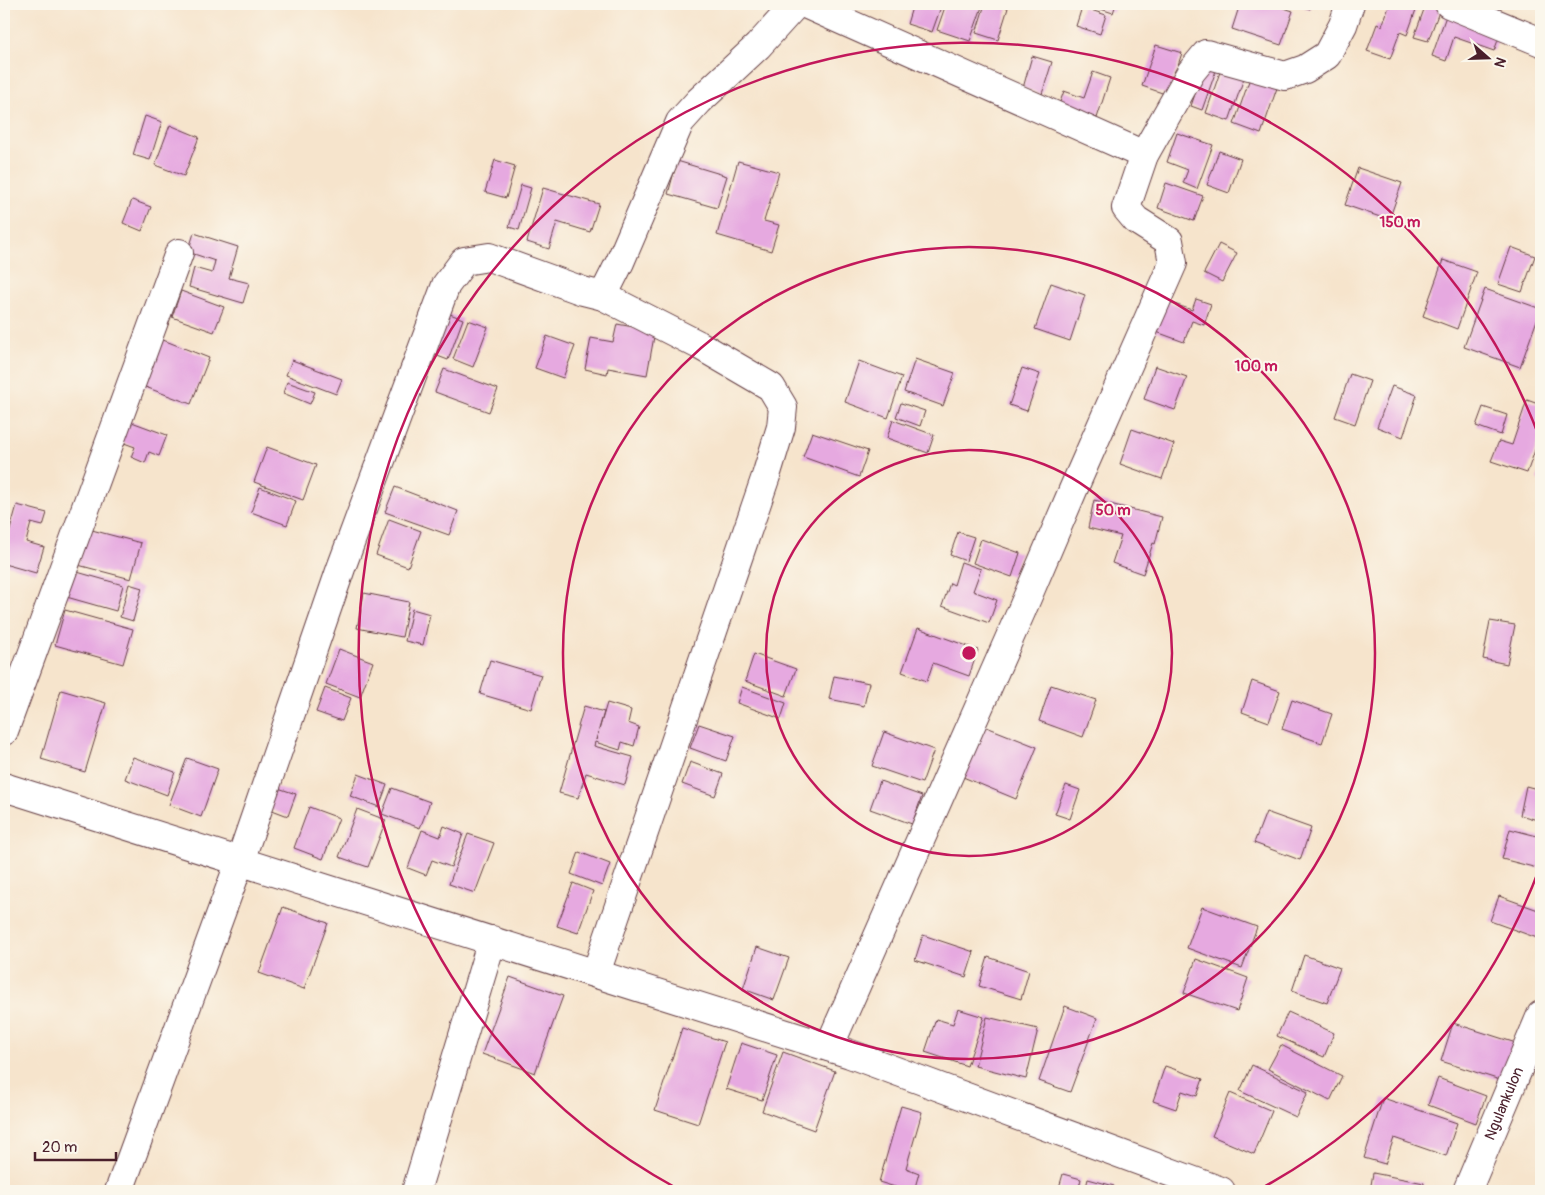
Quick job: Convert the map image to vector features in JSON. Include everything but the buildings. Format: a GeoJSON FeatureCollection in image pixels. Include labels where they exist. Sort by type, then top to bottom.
{"type":"FeatureCollection","features":[{"type":"Feature","properties":{"kind":"street"},"geometry":{"type":"LineString","coordinates":[[603,296],[620,262],[680,122],[699,101],[758,46],[796,4]]}},
{"type":"Feature","properties":{"kind":"street"},"geometry":{"type":"LineString","coordinates":[[805,4],[1144,156]]}},
{"type":"Feature","properties":{"kind":"street"},"geometry":{"type":"LineString","coordinates":[[829,1047],[1173,263],[1169,241],[1136,220],[1126,208],[1144,156],[1192,72],[1206,54],[1285,76],[1304,69],[1327,55],[1343,25],[1350,4]]}},
{"type":"Feature","properties":{"kind":"street"},"geometry":{"type":"LineString","coordinates":[[1449,4],[1541,42]]}},
{"type":"Feature","properties":{"kind":"street"},"geometry":{"type":"LineString","coordinates":[[4,731],[180,253]]}},
{"type":"Feature","properties":{"kind":"street"},"geometry":{"type":"LineString","coordinates":[[120,1191],[240,861],[341,568],[446,285],[464,261],[489,257],[583,291],[603,296],[699,345],[771,387],[783,407],[781,427],[766,476],[596,973]]}},
{"type":"Feature","properties":{"kind":"street"},"geometry":{"type":"LineString","coordinates":[[4,787],[829,1047],[1221,1191]]}},
{"type":"Feature","properties":{"kind":"street"},"geometry":{"type":"LineString","coordinates":[[416,1191],[492,940]]}},
{"type":"Feature","properties":{"kind":"street","name":"Ngulankulon"},"geometry":{"type":"LineString","coordinates":[[1467,1191],[1541,1015]]}}]}
